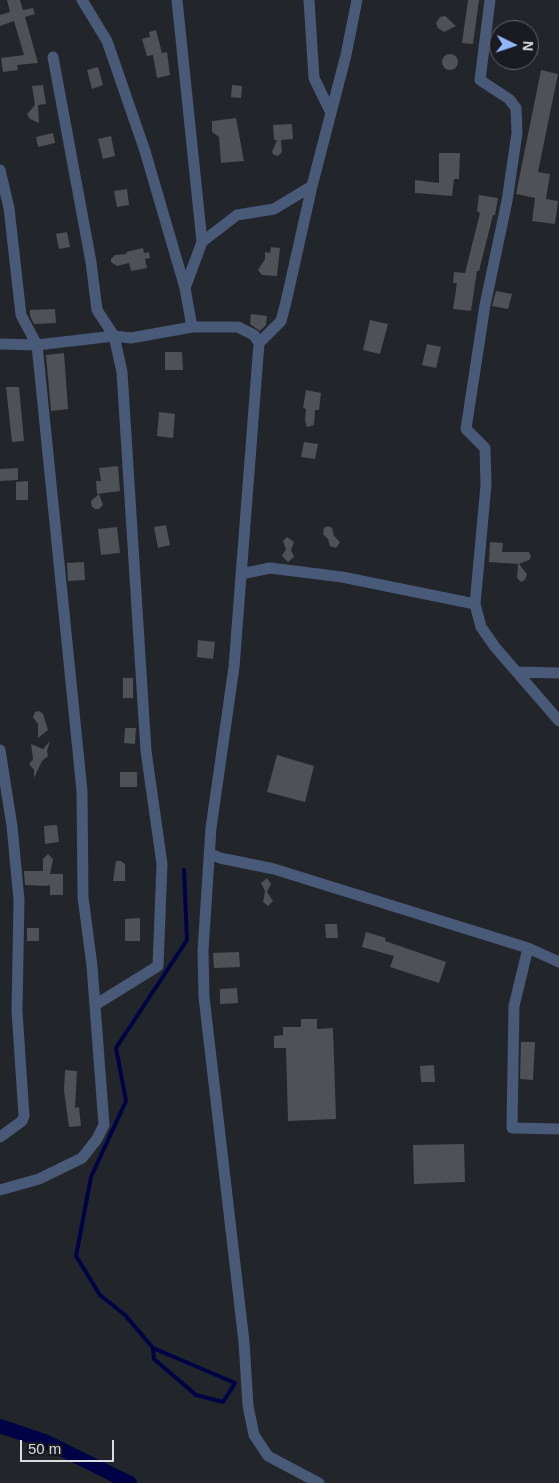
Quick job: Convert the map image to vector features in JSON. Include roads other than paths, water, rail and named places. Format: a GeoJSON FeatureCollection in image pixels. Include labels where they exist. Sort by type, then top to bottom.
{"type":"FeatureCollection","features":[{"type":"Feature","properties":{"kind":"street"},"geometry":{"type":"LineString","coordinates":[[82,0],[110,50],[145,151],[185,288],[192,327]]}},
{"type":"Feature","properties":{"kind":"street"},"geometry":{"type":"LineString","coordinates":[[177,0],[202,242],[185,288]]}},
{"type":"Feature","properties":{"kind":"street"},"geometry":{"type":"LineString","coordinates":[[309,0],[314,78],[330,112]]}},
{"type":"Feature","properties":{"kind":"street"},"geometry":{"type":"LineString","coordinates":[[259,343],[281,321],[330,112],[346,55],[357,0]]}},
{"type":"Feature","properties":{"kind":"street"},"geometry":{"type":"LineString","coordinates":[[490,0],[480,80],[509,100],[516,108],[517,132],[507,201],[485,305],[466,429],[484,448],[486,485],[475,604],[481,627],[559,721]]}},
{"type":"Feature","properties":{"kind":"street"},"geometry":{"type":"LineString","coordinates":[[52,57],[88,243],[97,310],[114,336],[122,372],[146,751],[162,864],[158,966],[95,1005]]}},
{"type":"Feature","properties":{"kind":"street"},"geometry":{"type":"LineString","coordinates":[[0,170],[9,208],[21,315],[37,345],[82,791],[83,896],[95,1005],[104,1125],[97,1139],[82,1158],[39,1179],[0,1190]]}},
{"type":"Feature","properties":{"kind":"street"},"geometry":{"type":"LineString","coordinates":[[202,242],[237,216],[274,209],[312,186]]}},
{"type":"Feature","properties":{"kind":"street"},"geometry":{"type":"LineString","coordinates":[[0,344],[37,345],[114,336],[131,338],[192,327],[238,327],[254,335],[259,343],[234,667],[211,828],[211,854],[203,951],[204,997],[244,1342],[248,1406],[254,1435],[268,1456],[319,1483]]}},
{"type":"Feature","properties":{"kind":"street"},"geometry":{"type":"LineString","coordinates":[[241,574],[270,568],[315,573],[475,604]]}},
{"type":"Feature","properties":{"kind":"street"},"geometry":{"type":"LineString","coordinates":[[518,672],[559,674]]}},
{"type":"Feature","properties":{"kind":"street"},"geometry":{"type":"LineString","coordinates":[[0,750],[12,826],[19,900],[17,1011],[24,1116],[22,1121],[0,1137]]}},
{"type":"Feature","properties":{"kind":"street"},"geometry":{"type":"LineString","coordinates":[[211,854],[220,858],[274,869],[528,948],[559,962]]}},
{"type":"Feature","properties":{"kind":"street"},"geometry":{"type":"LineString","coordinates":[[528,948],[514,1006],[512,1128],[559,1129]]}},
{"type":"Feature","properties":{"kind":"waterway"},"geometry":{"type":"LineString","coordinates":[[153,1348],[154,1359],[196,1395],[223,1402],[235,1383],[153,1348],[125,1315],[100,1295],[76,1256],[91,1177],[126,1101],[116,1048],[187,940],[184,870]]}},
{"type":"Feature","properties":{"kind":"waterway"},"geometry":{"type":"LineString","coordinates":[[0,1426],[47,1442],[130,1483]]}}]}
